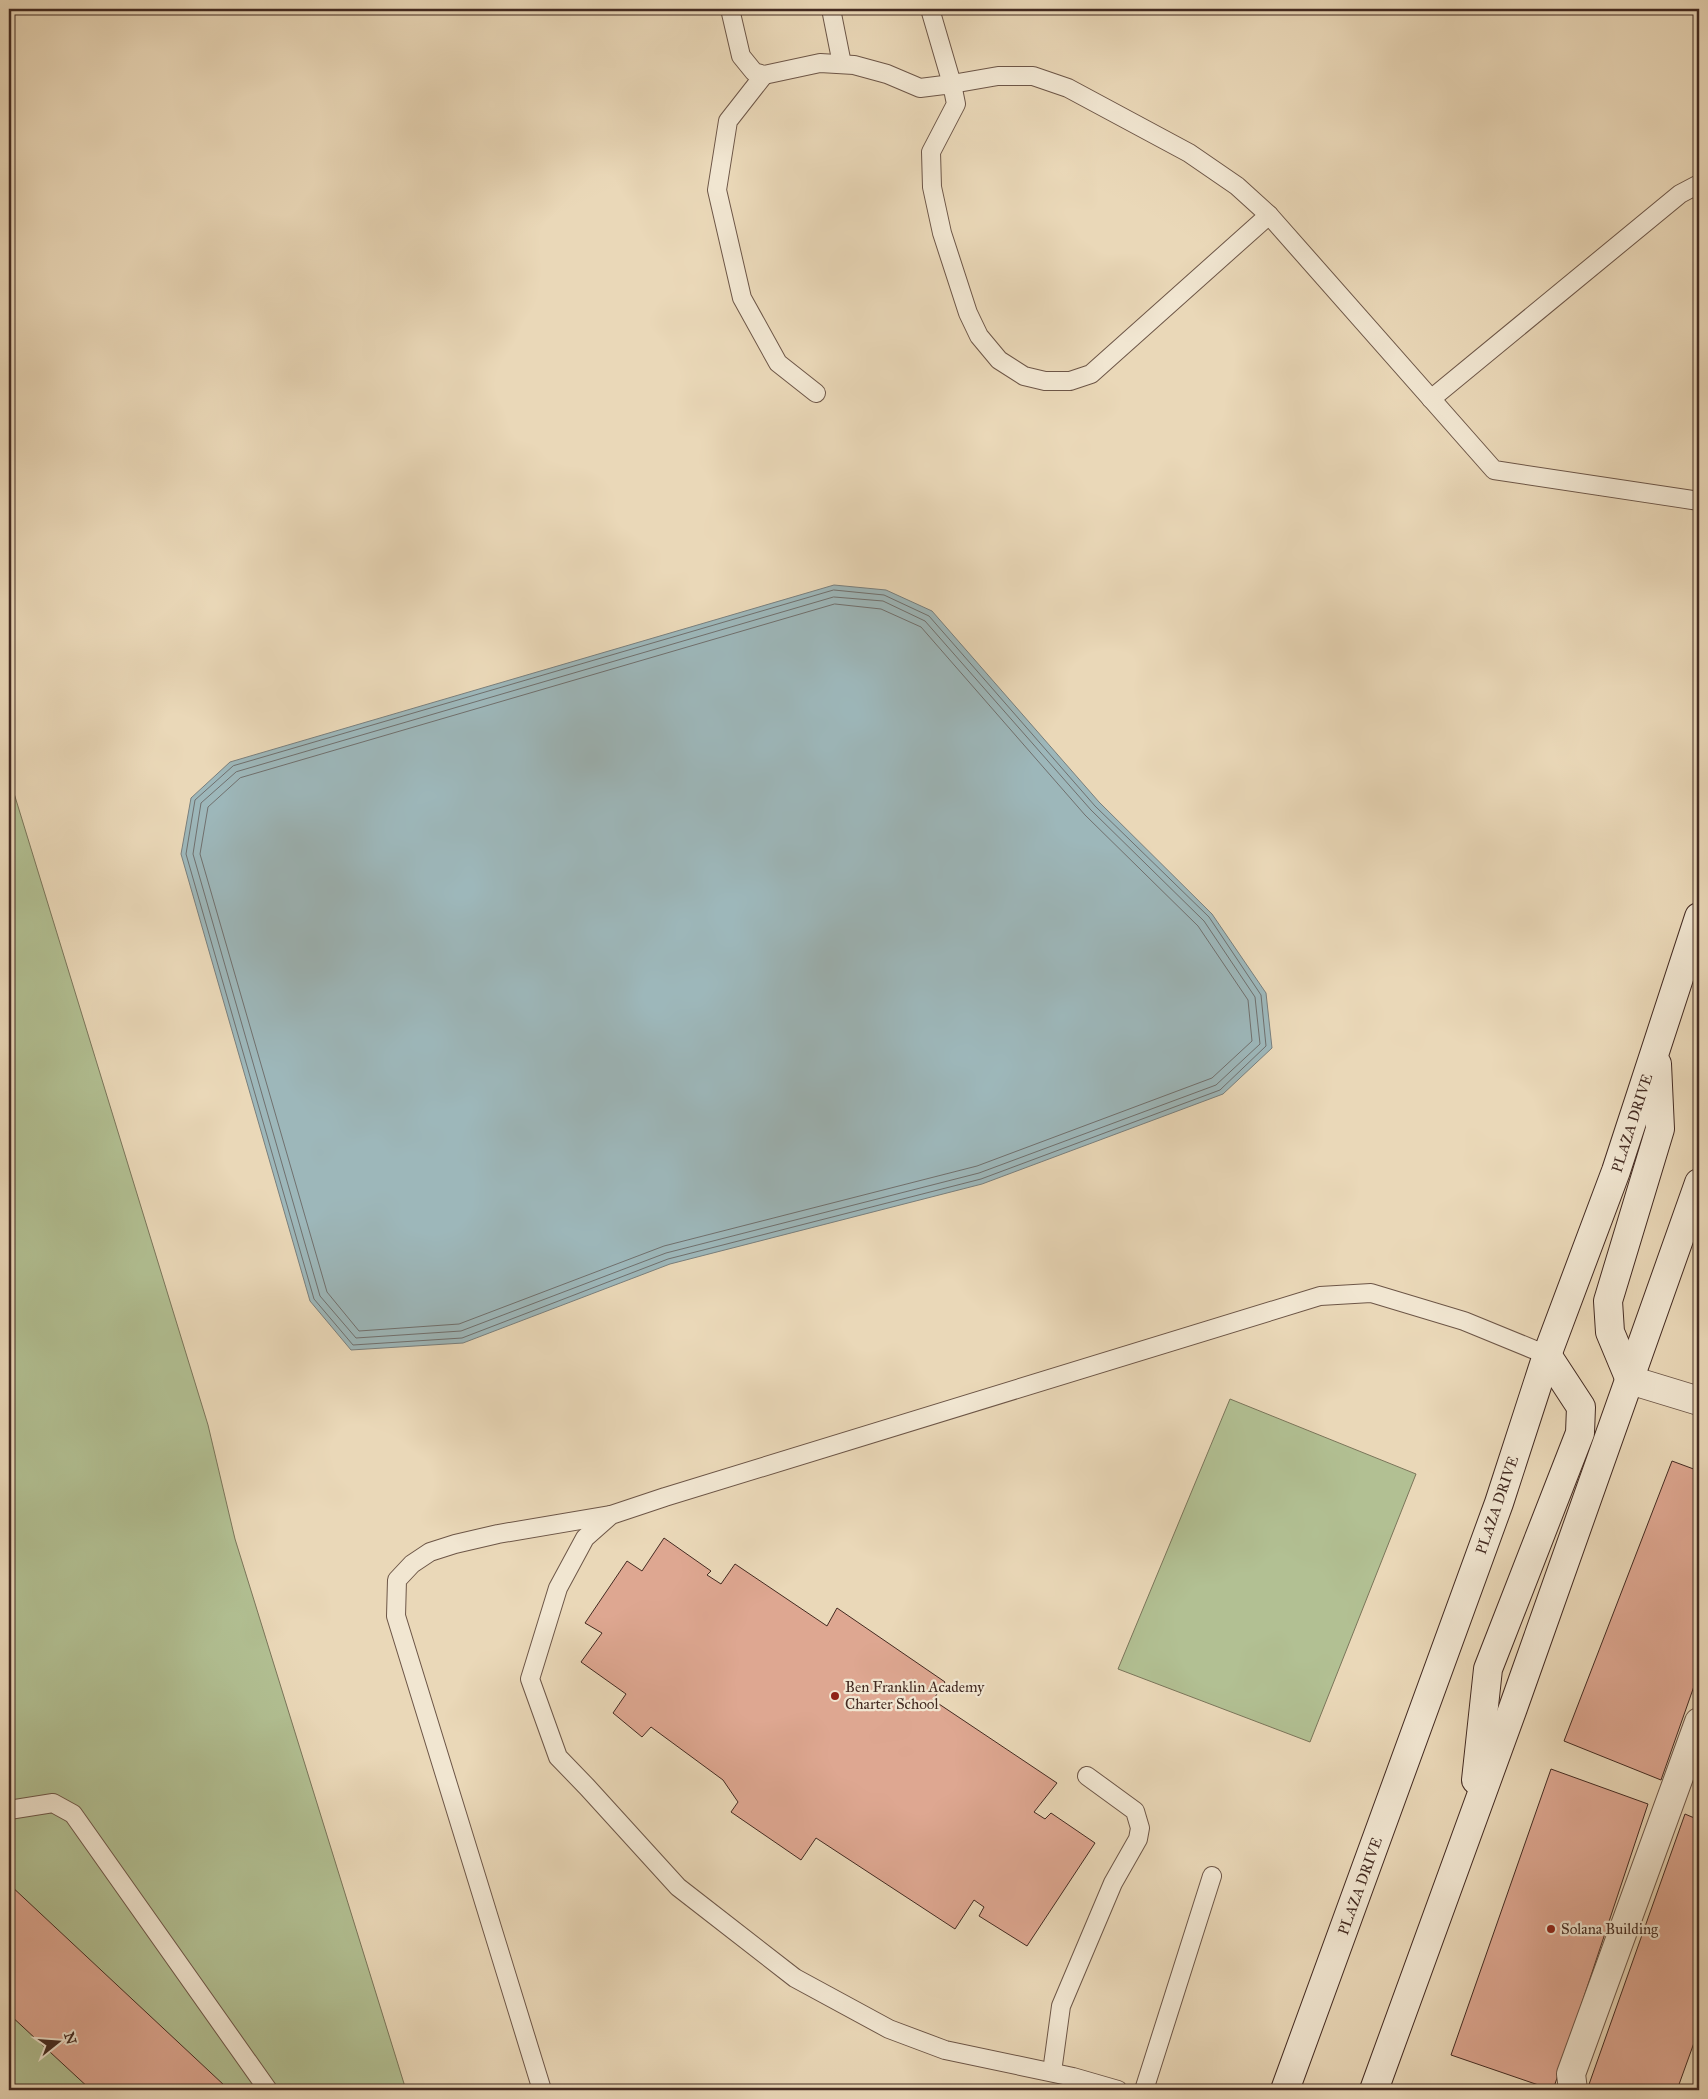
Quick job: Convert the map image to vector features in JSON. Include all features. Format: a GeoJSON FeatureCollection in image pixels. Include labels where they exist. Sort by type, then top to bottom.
{"type":"FeatureCollection","features":[{"type":"Feature","properties":{"kind":"street","name":"PLAZA DRIVE"},"geometry":{"type":"LineString","coordinates":[[1285,2090],[1499,1503],[1547,1355],[1616,1171],[1699,916]]}},
{"type":"Feature","properties":{"kind":"street"},"geometry":{"type":"LineString","coordinates":[[1630,1380],[1610,1332],[1608,1301],[1660,1129],[1656,1047]]}},
{"type":"Feature","properties":{"kind":"street"},"geometry":{"type":"LineString","coordinates":[[1374,2090],[1630,1380],[1699,1182]]}},
{"type":"Feature","properties":{"kind":"street"},"geometry":{"type":"LineString","coordinates":[[1471,1824],[1488,1669],[1580,1433],[1581,1407],[1547,1355]]}},
{"type":"Feature","properties":{"kind":"street"},"geometry":{"type":"LineString","coordinates":[[1630,1380],[1699,1401]]}},
{"type":"Feature","properties":{"kind":"street"},"geometry":{"type":"LineString","coordinates":[[1573,2090],[1571,2074],[1699,1722]]}},
{"type":"Feature","properties":{"kind":"lane"},"geometry":{"type":"LineString","coordinates":[[730,9],[741,56],[754,72],[764,75],[820,63],[854,65],[887,74],[920,88],[998,76],[1033,76],[1068,88],[1189,153],[1237,186],[1269,215],[1494,470],[1699,500]]}},
{"type":"Feature","properties":{"kind":"lane"},"geometry":{"type":"LineString","coordinates":[[831,9],[842,64]]}},
{"type":"Feature","properties":{"kind":"lane"},"geometry":{"type":"LineString","coordinates":[[930,9],[956,104],[931,152],[932,187],[942,233],[968,313],[979,336],[999,360],[1024,376],[1045,382],[1070,381],[1091,374],[1269,215]]}},
{"type":"Feature","properties":{"kind":"lane"},"geometry":{"type":"LineString","coordinates":[[764,75],[728,121],[717,190],[742,298],[778,363],[816,393]]}},
{"type":"Feature","properties":{"kind":"lane"},"geometry":{"type":"LineString","coordinates":[[1431,399],[1680,194],[1699,184]]}},
{"type":"Feature","properties":{"kind":"lane"},"geometry":{"type":"LineString","coordinates":[[542,2090],[396,1616],[396,1580],[412,1564],[430,1552],[455,1544],[498,1534],[611,1515],[1320,1296],[1371,1293],[1464,1321],[1547,1355]]}},
{"type":"Feature","properties":{"kind":"lane"},"geometry":{"type":"LineString","coordinates":[[611,1515],[585,1538],[558,1588],[530,1679],[558,1757],[587,1786],[678,1887],[795,1978],[898,2032],[945,2050],[1045,2071],[1084,2085],[1118,2090]]}},
{"type":"Feature","properties":{"kind":"lane"},"geometry":{"type":"LineString","coordinates":[[1045,2071],[1061,2006],[1113,1883],[1138,1839],[1140,1828],[1135,1811],[1087,1776]]}},
{"type":"Feature","properties":{"kind":"lane"},"geometry":{"type":"LineString","coordinates":[[9,1810],[53,1803],[73,1814],[268,2090]]}},
{"type":"Feature","properties":{"kind":"lane"},"geometry":{"type":"LineString","coordinates":[[1144,2090],[1212,1876]]}},
{"type":"Feature","properties":{"kind":"green space"},"geometry":{"type":"Polygon","coordinates":[[[9,777],[208,1425],[235,1539],[406,2090],[9,2090],[9,777]]]}},
{"type":"Feature","properties":{"kind":"green space"},"geometry":{"type":"Polygon","coordinates":[[[1230,1399],[1416,1474],[1310,1742],[1118,1669],[1230,1399]]]}},
{"type":"Feature","properties":{"kind":"water"},"geometry":{"type":"Polygon","coordinates":[[[834,585],[886,590],[932,611],[1099,802],[1212,914],[1266,993],[1272,1048],[1223,1094],[982,1184],[670,1264],[463,1343],[351,1350],[310,1301],[181,854],[191,798],[230,762],[834,585]]]}},
{"type":"Feature","properties":{"kind":"building"},"geometry":{"type":"Polygon","coordinates":[[[1672,1461],[1699,1471],[1699,1672],[1661,1780],[1564,1741],[1672,1461]]]}},
{"type":"Feature","properties":{"kind":"building"},"geometry":{"type":"Polygon","coordinates":[[[664,1538],[711,1571],[707,1575],[721,1584],[735,1564],[827,1626],[837,1608],[945,1682],[933,1700],[1057,1783],[1034,1812],[1045,1819],[1051,1813],[1095,1843],[1027,1946],[979,1916],[984,1907],[974,1900],[955,1929],[816,1838],[801,1860],[731,1812],[738,1802],[723,1780],[651,1727],[642,1737],[613,1713],[626,1694],[581,1662],[602,1633],[585,1623],[627,1561],[642,1571],[664,1538]]]}},
{"type":"Feature","properties":{"kind":"building"},"geometry":{"type":"Polygon","coordinates":[[[1699,1766],[1699,1779],[1695,1777],[1699,1766]]]}},
{"type":"Feature","properties":{"kind":"building","name":"Solana Building"},"geometry":{"type":"Polygon","coordinates":[[[1551,1769],[1648,1804],[1553,2090],[1451,2055],[1551,1769]]]}},
{"type":"Feature","properties":{"kind":"building","name":"Solana Building"},"geometry":{"type":"Polygon","coordinates":[[[1685,1814],[1699,1820],[1699,2029],[1677,2090],[1587,2090],[1685,1814]]]}},
{"type":"Feature","properties":{"kind":"building"},"geometry":{"type":"Polygon","coordinates":[[[9,1884],[225,2086],[221,2090],[91,2090],[9,2014],[9,1884]]]}},
{"type":"Feature","properties":{"kind":"place","name":"Ben Franklin Academy Charter School"},"geometry":{"type":"Point","coordinates":[835,1696]}},
{"type":"Feature","properties":{"kind":"place","name":"Solana Building"},"geometry":{"type":"Point","coordinates":[1551,1929]}}]}
